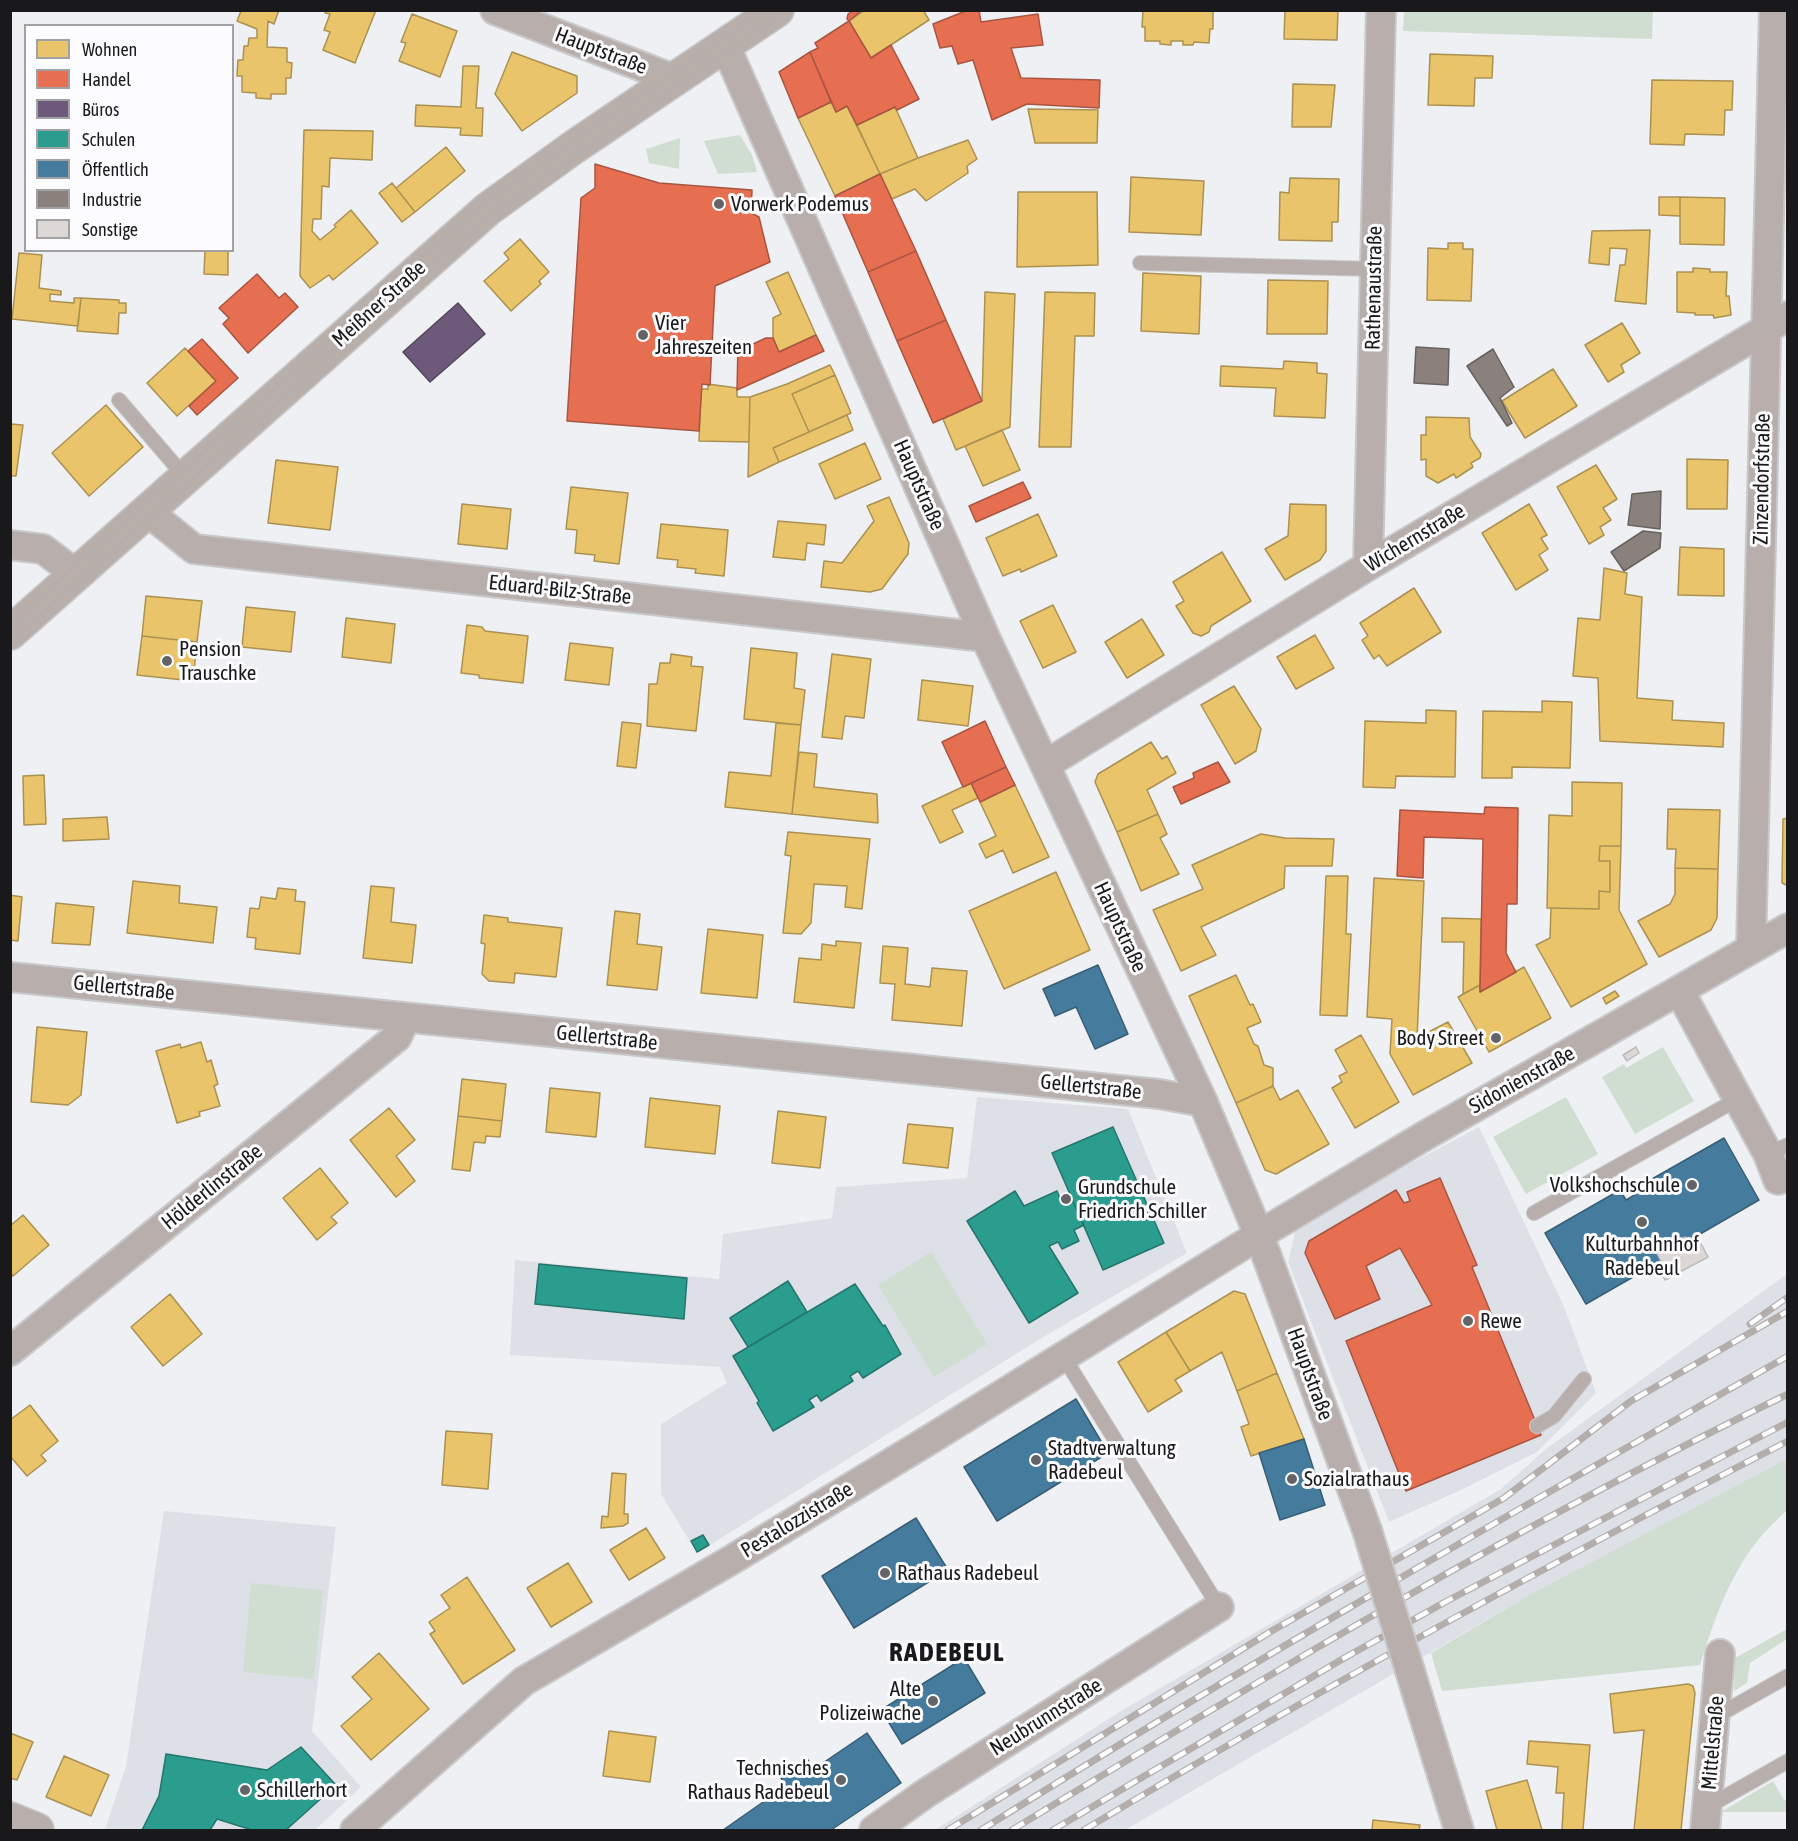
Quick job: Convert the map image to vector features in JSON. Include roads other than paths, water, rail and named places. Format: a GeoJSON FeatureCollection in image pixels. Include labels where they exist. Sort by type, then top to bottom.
{"type":"FeatureCollection","features":[{"type":"Feature","properties":{"kind":"main road","name":"Meißner Straße"},"geometry":{"type":"LineString","coordinates":[[10,633],[488,209],[777,10]]}},
{"type":"Feature","properties":{"kind":"street","name":"Hauptstraße"},"geometry":{"type":"LineString","coordinates":[[495,10],[674,79]]}},
{"type":"Feature","properties":{"kind":"street","name":"Rathenaustraße"},"geometry":{"type":"LineString","coordinates":[[1368,566],[1381,10]]}},
{"type":"Feature","properties":{"kind":"street","name":"Zinzendorfstraße"},"geometry":{"type":"LineString","coordinates":[[1751,948],[1757,747],[1776,324],[1774,10]]}},
{"type":"Feature","properties":{"kind":"street","name":"Hauptstraße"},"geometry":{"type":"LineString","coordinates":[[725,45],[985,637],[1203,1102],[1259,1235],[1367,1530],[1459,1830]]}},
{"type":"Feature","properties":{"kind":"street","name":"Wichernstraße"},"geometry":{"type":"LineString","coordinates":[[1045,765],[1368,566],[1776,324]]}},
{"type":"Feature","properties":{"kind":"street","name":"Eduard-Bilz-Straße"},"geometry":{"type":"LineString","coordinates":[[147,511],[194,549],[985,637]]}},
{"type":"Feature","properties":{"kind":"street"},"geometry":{"type":"LineString","coordinates":[[10,545],[44,549],[76,574]]}},
{"type":"Feature","properties":{"kind":"street","name":"Sidonienstraße"},"geometry":{"type":"LineString","coordinates":[[1259,1235],[1452,1119],[1788,928]]}},
{"type":"Feature","properties":{"kind":"street","name":"Gellertstraße"},"geometry":{"type":"LineString","coordinates":[[10,977],[1159,1094],[1203,1102]]}},
{"type":"Feature","properties":{"kind":"street"},"geometry":{"type":"LineString","coordinates":[[1679,990],[1738,1099],[1778,1149],[1778,1180]]}},
{"type":"Feature","properties":{"kind":"street","name":"Hölderlinstraße"},"geometry":{"type":"LineString","coordinates":[[10,1351],[397,1037],[406,1018]]}},
{"type":"Feature","properties":{"kind":"street","name":"Pestalozzistraße"},"geometry":{"type":"LineString","coordinates":[[355,1830],[524,1681],[733,1559],[1259,1235]]}},
{"type":"Feature","properties":{"kind":"street","name":"Neubrunnstraße"},"geometry":{"type":"LineString","coordinates":[[874,1830],[926,1793],[1219,1607]]}},
{"type":"Feature","properties":{"kind":"street","name":"Mittelstraße"},"geometry":{"type":"LineString","coordinates":[[1706,1819],[1720,1654]]}},
{"type":"Feature","properties":{"kind":"street"},"geometry":{"type":"LineString","coordinates":[[10,1819],[37,1830]]}},
{"type":"Feature","properties":{"kind":"lane"},"geometry":{"type":"LineString","coordinates":[[1140,263],[1375,269]]}},
{"type":"Feature","properties":{"kind":"lane"},"geometry":{"type":"LineString","coordinates":[[119,400],[185,477]]}},
{"type":"Feature","properties":{"kind":"lane"},"geometry":{"type":"LineString","coordinates":[[1534,1213],[1738,1099]]}},
{"type":"Feature","properties":{"kind":"lane"},"geometry":{"type":"LineString","coordinates":[[1063,1356],[1219,1607]]}},
{"type":"Feature","properties":{"kind":"lane"},"geometry":{"type":"LineString","coordinates":[[1537,1426],[1554,1416],[1584,1379]]}},
{"type":"Feature","properties":{"kind":"lane"},"geometry":{"type":"LineString","coordinates":[[1715,1717],[1788,1676]]}},
{"type":"Feature","properties":{"kind":"lane"},"geometry":{"type":"LineString","coordinates":[[1706,1819],[1788,1761]]}},
{"type":"Feature","properties":{"kind":"tram line"},"geometry":{"type":"LineString","coordinates":[[10,624],[485,202],[766,10]]}},
{"type":"Feature","properties":{"kind":"tram line"},"geometry":{"type":"LineString","coordinates":[[10,642],[430,266],[493,213],[786,10]]}},
{"type":"Feature","properties":{"kind":"railway"},"geometry":{"type":"LineString","coordinates":[[1750,1324],[1788,1297]]}},
{"type":"Feature","properties":{"kind":"railway"},"geometry":{"type":"LineString","coordinates":[[948,1830],[1270,1632],[1504,1498],[1631,1401],[1788,1311]]}},
{"type":"Feature","properties":{"kind":"railway"},"geometry":{"type":"LineString","coordinates":[[981,1830],[1180,1708],[1382,1589],[1788,1356]]}},
{"type":"Feature","properties":{"kind":"railway"},"geometry":{"type":"LineString","coordinates":[[1012,1830],[1202,1715],[1492,1548],[1788,1394]]}},
{"type":"Feature","properties":{"kind":"railway"},"geometry":{"type":"LineString","coordinates":[[1053,1830],[1346,1657],[1447,1601],[1788,1422]]}},
{"type":"Feature","properties":{"kind":"railway"},"geometry":{"type":"LineString","coordinates":[[1084,1830],[1257,1728],[1433,1630],[1788,1441]]}},
{"type":"Feature","properties":{"kind":"place","name":"Vorwerk Podemus"},"geometry":{"type":"Point","coordinates":[719,204]}},
{"type":"Feature","properties":{"kind":"place","name":"Vier Jahreszeiten"},"geometry":{"type":"Point","coordinates":[643,335]}},
{"type":"Feature","properties":{"kind":"place","name":"Pension Trauschke"},"geometry":{"type":"Point","coordinates":[167,661]}},
{"type":"Feature","properties":{"kind":"place","name":"Body Street"},"geometry":{"type":"Point","coordinates":[1496,1038]}},
{"type":"Feature","properties":{"kind":"place","name":"Volkshochschule"},"geometry":{"type":"Point","coordinates":[1692,1185]}},
{"type":"Feature","properties":{"kind":"place","name":"Grundschule Friedrich Schiller"},"geometry":{"type":"Point","coordinates":[1066,1199]}},
{"type":"Feature","properties":{"kind":"place","name":"Kulturbahnhof Radebeul"},"geometry":{"type":"Point","coordinates":[1642,1222]}},
{"type":"Feature","properties":{"kind":"place","name":"Rewe"},"geometry":{"type":"Point","coordinates":[1468,1321]}},
{"type":"Feature","properties":{"kind":"place","name":"Stadtverwaltung Radebeul"},"geometry":{"type":"Point","coordinates":[1036,1460]}},
{"type":"Feature","properties":{"kind":"place","name":"Sozialrathaus"},"geometry":{"type":"Point","coordinates":[1292,1479]}},
{"type":"Feature","properties":{"kind":"place","name":"Rathaus Radebeul"},"geometry":{"type":"Point","coordinates":[885,1573]}},
{"type":"Feature","properties":{"kind":"place","name":"Alte Polizeiwache"},"geometry":{"type":"Point","coordinates":[933,1701]}},
{"type":"Feature","properties":{"kind":"place","name":"Technisches Rathaus Radebeul"},"geometry":{"type":"Point","coordinates":[841,1780]}},
{"type":"Feature","properties":{"kind":"place","name":"Schillerhort"},"geometry":{"type":"Point","coordinates":[245,1790]}},
{"type":"Feature","properties":{"kind":"district","name":"RADEBEUL"},"geometry":{"type":"Point","coordinates":[947,1652]}}]}
